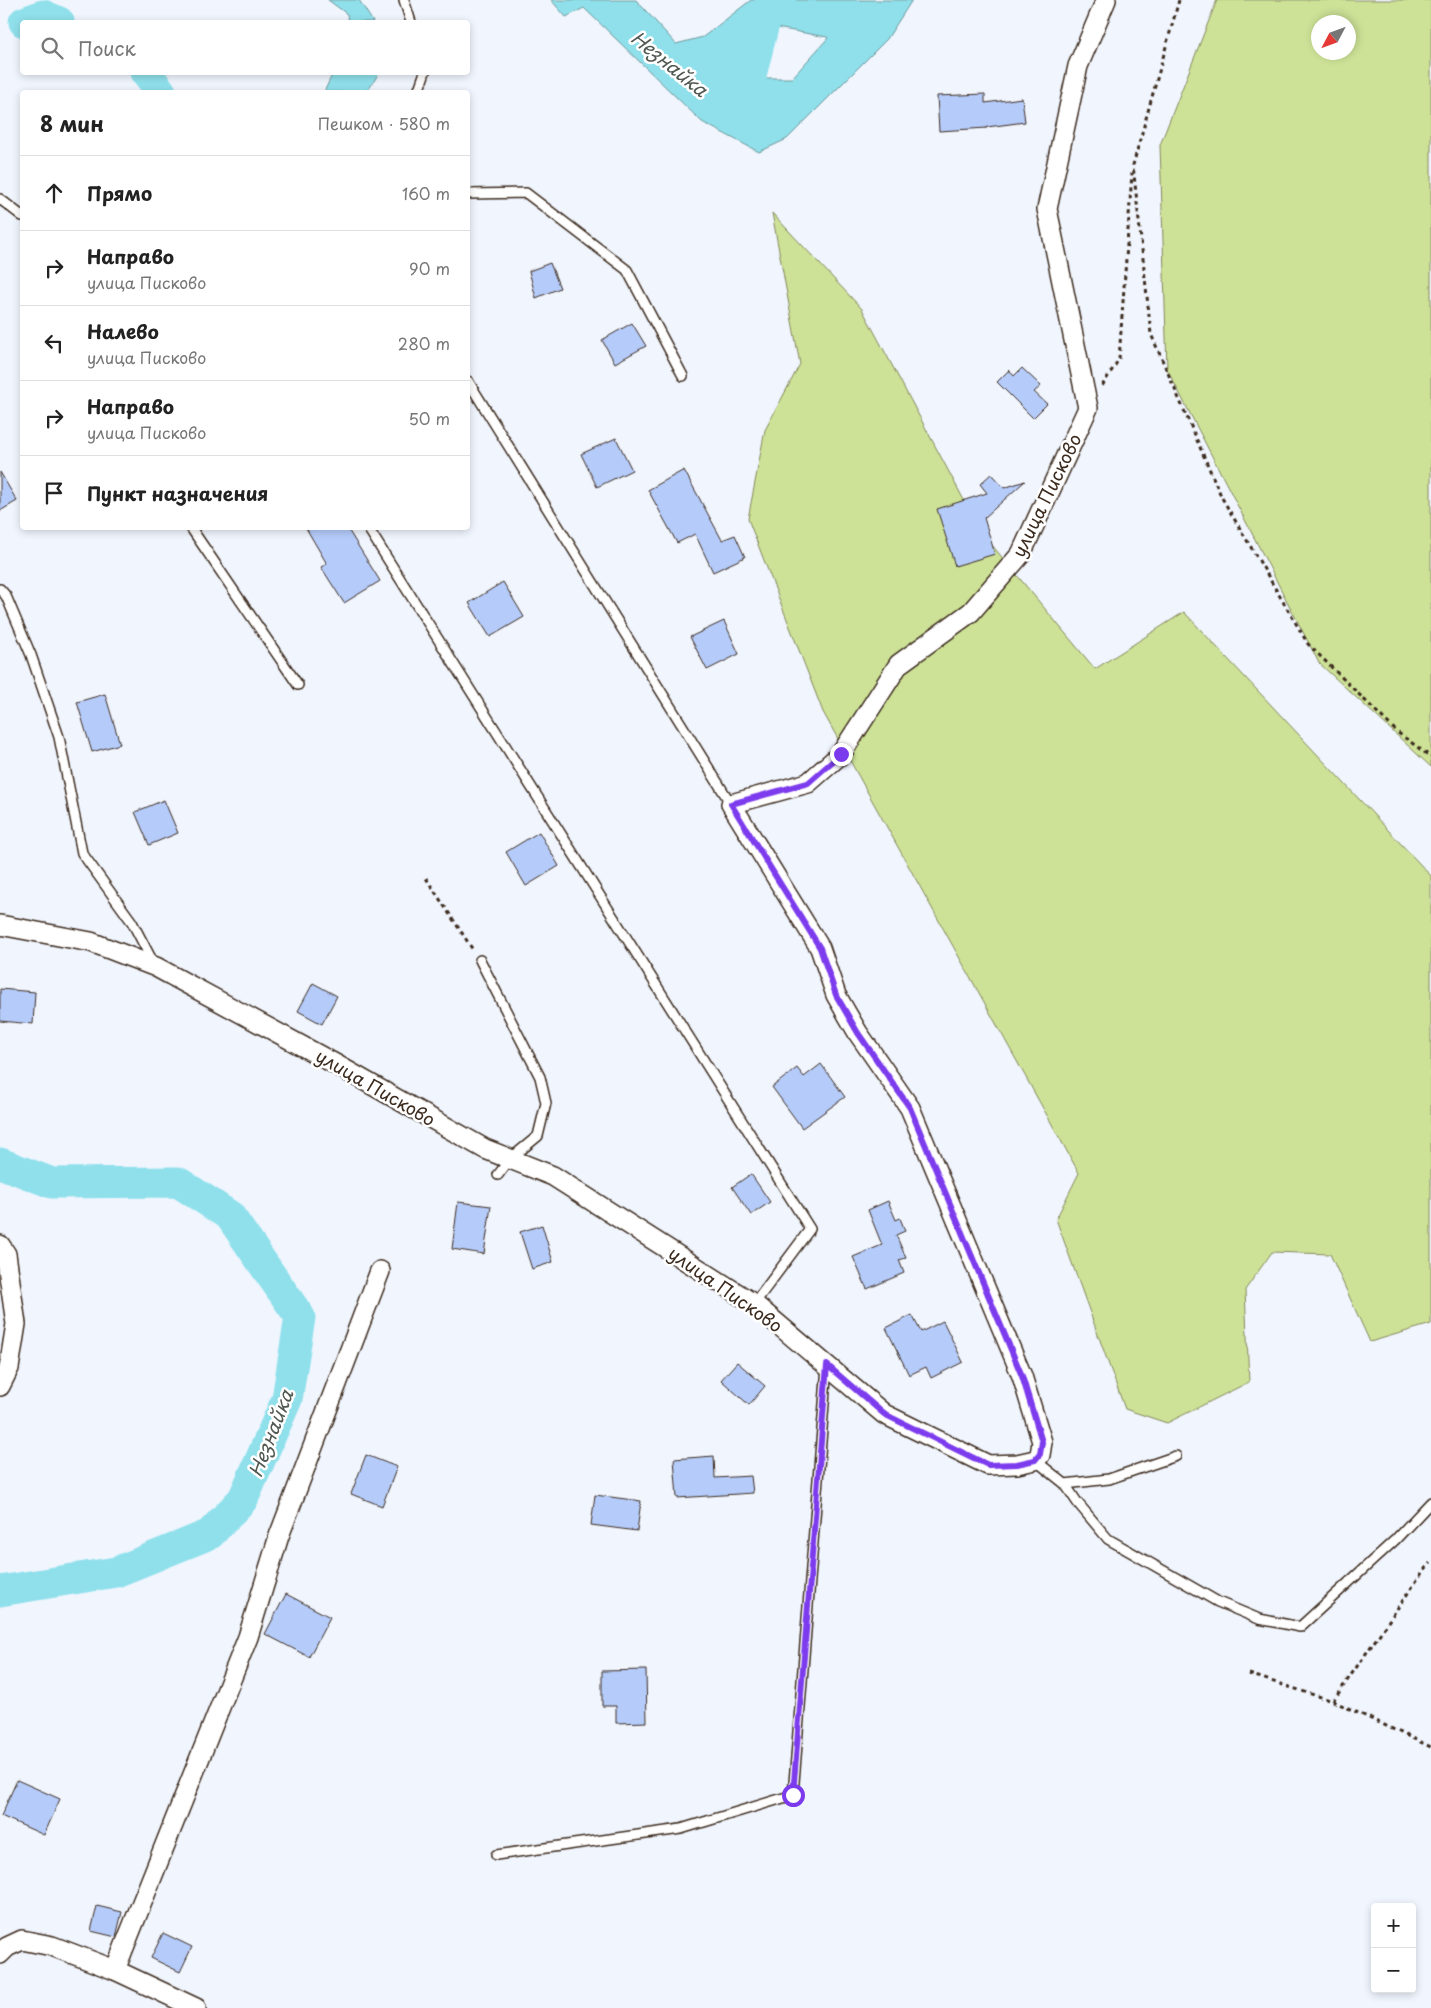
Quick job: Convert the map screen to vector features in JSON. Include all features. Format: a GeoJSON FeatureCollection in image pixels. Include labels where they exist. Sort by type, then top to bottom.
{"type":"FeatureCollection","features":[{"type":"Feature","properties":{"kind":"street"},"geometry":{"type":"LineString","coordinates":[[1088,408],[1047,209],[1078,66],[1106,0]]}},
{"type":"Feature","properties":{"kind":"street","name":"улица Писково"},"geometry":{"type":"LineString","coordinates":[[731,804],[808,783],[841,754],[899,664],[971,612],[1021,554],[1088,408]]}},
{"type":"Feature","properties":{"kind":"street"},"geometry":{"type":"LineString","coordinates":[[731,804],[820,948],[836,995],[858,1033],[910,1108],[1022,1376],[1042,1442],[1040,1454],[1035,1460]]}},
{"type":"Feature","properties":{"kind":"street","name":"улица Писково"},"geometry":{"type":"LineString","coordinates":[[0,925],[90,942],[156,967],[337,1064],[485,1149],[553,1176],[754,1304],[884,1414],[988,1465],[1017,1464],[1035,1460]]}},
{"type":"Feature","properties":{"kind":"street"},"geometry":{"type":"LineString","coordinates":[[0,1245],[6,1254],[16,1324],[8,1368],[0,1386]]}},
{"type":"Feature","properties":{"kind":"street"},"geometry":{"type":"LineString","coordinates":[[115,1970],[248,1637],[279,1536],[380,1271]]}},
{"type":"Feature","properties":{"kind":"street"},"geometry":{"type":"LineString","coordinates":[[0,1954],[7,1947],[22,1940],[52,1946],[115,1970],[196,2008]]}},
{"type":"Feature","properties":{"kind":"lane"},"geometry":{"type":"LineString","coordinates":[[404,0],[410,20]]}},
{"type":"Feature","properties":{"kind":"lane"},"geometry":{"type":"LineString","coordinates":[[419,90],[424,75]]}},
{"type":"Feature","properties":{"kind":"lane"},"geometry":{"type":"LineString","coordinates":[[470,194],[526,193],[627,270],[683,376]]}},
{"type":"Feature","properties":{"kind":"lane"},"geometry":{"type":"LineString","coordinates":[[0,199],[20,214]]}},
{"type":"Feature","properties":{"kind":"lane"},"geometry":{"type":"LineString","coordinates":[[470,383],[731,804]]}},
{"type":"Feature","properties":{"kind":"lane"},"geometry":{"type":"LineString","coordinates":[[193,530],[298,685]]}},
{"type":"Feature","properties":{"kind":"lane"},"geometry":{"type":"LineString","coordinates":[[369,530],[810,1229],[754,1304]]}},
{"type":"Feature","properties":{"kind":"lane"},"geometry":{"type":"LineString","coordinates":[[0,589],[6,596],[31,655],[59,737],[82,853],[132,922],[156,967]]}},
{"type":"Feature","properties":{"kind":"lane"},"geometry":{"type":"LineString","coordinates":[[480,960],[540,1077],[546,1103],[538,1136],[510,1159],[498,1175]]}},
{"type":"Feature","properties":{"kind":"lane"},"geometry":{"type":"LineString","coordinates":[[496,1855],[681,1829],[793,1795],[827,1365]]}},
{"type":"Feature","properties":{"kind":"lane"},"geometry":{"type":"LineString","coordinates":[[1065,1484],[1109,1480],[1176,1456]]}},
{"type":"Feature","properties":{"kind":"lane"},"geometry":{"type":"LineString","coordinates":[[1035,1460],[1065,1484],[1077,1502],[1108,1539],[1218,1602],[1259,1619],[1300,1627],[1395,1540],[1431,1502]]}},
{"type":"Feature","properties":{"kind":"path"},"geometry":{"type":"LineString","coordinates":[[1088,408],[1119,359],[1133,165],[1179,0]]}},
{"type":"Feature","properties":{"kind":"path"},"geometry":{"type":"LineString","coordinates":[[1133,165],[1151,334],[1222,498],[1308,644],[1398,732],[1431,757]]}},
{"type":"Feature","properties":{"kind":"path"},"geometry":{"type":"LineString","coordinates":[[426,878],[480,960]]}},
{"type":"Feature","properties":{"kind":"path"},"geometry":{"type":"LineString","coordinates":[[1333,1702],[1424,1570],[1431,1564]]}},
{"type":"Feature","properties":{"kind":"path"},"geometry":{"type":"LineString","coordinates":[[1249,1674],[1333,1702],[1431,1747]]}},
{"type":"Feature","properties":{"kind":"green space"},"geometry":{"type":"Polygon","coordinates":[[[1217,0],[1431,0],[1431,767],[1319,663],[1167,369],[1160,145],[1217,0]]]}},
{"type":"Feature","properties":{"kind":"green space"},"geometry":{"type":"Polygon","coordinates":[[[772,213],[862,309],[981,532],[1095,669],[1184,612],[1431,876],[1431,1324],[1370,1342],[1330,1254],[1272,1252],[1245,1290],[1249,1382],[1167,1423],[1125,1409],[1056,1219],[1079,1173],[823,712],[748,519],[765,430],[800,364],[772,213]]]}},
{"type":"Feature","properties":{"kind":"water"},"geometry":{"type":"Polygon","coordinates":[[[328,0],[359,0],[372,20],[348,20],[347,14],[328,0]]]}},
{"type":"Feature","properties":{"kind":"water"},"geometry":{"type":"Polygon","coordinates":[[[551,0],[636,0],[676,44],[703,37],[751,0],[912,0],[887,39],[787,139],[759,152],[702,122],[584,8],[566,17],[551,0]],[[771,27],[746,47],[744,58],[762,78],[792,78],[827,37],[771,27]]]}},
{"type":"Feature","properties":{"kind":"water"},"geometry":{"type":"Polygon","coordinates":[[[332,75],[378,75],[368,90],[325,90],[332,75]]]}},
{"type":"Feature","properties":{"kind":"building"},"geometry":{"type":"Polygon","coordinates":[[[985,94],[985,103],[1022,98],[1025,122],[987,128],[939,131],[937,96],[985,94]]]}},
{"type":"Feature","properties":{"kind":"building"},"geometry":{"type":"Polygon","coordinates":[[[550,263],[560,288],[536,298],[529,271],[550,263]]]}},
{"type":"Feature","properties":{"kind":"building"},"geometry":{"type":"Polygon","coordinates":[[[632,323],[646,346],[615,363],[602,340],[632,323]]]}},
{"type":"Feature","properties":{"kind":"building"},"geometry":{"type":"Polygon","coordinates":[[[1022,368],[1041,386],[1034,392],[1047,404],[1033,418],[997,382],[1009,370],[1014,376],[1022,368]]]}},
{"type":"Feature","properties":{"kind":"building"},"geometry":{"type":"Polygon","coordinates":[[[616,438],[632,470],[597,487],[581,454],[616,438]]]}},
{"type":"Feature","properties":{"kind":"building"},"geometry":{"type":"Polygon","coordinates":[[[684,470],[722,540],[735,535],[745,557],[713,572],[695,534],[677,543],[648,490],[684,470]]]}},
{"type":"Feature","properties":{"kind":"building"},"geometry":{"type":"Polygon","coordinates":[[[0,472],[17,501],[0,511],[0,472]]]}},
{"type":"Feature","properties":{"kind":"building"},"geometry":{"type":"Polygon","coordinates":[[[991,474],[1004,488],[1025,481],[984,518],[995,554],[955,566],[937,509],[987,493],[980,484],[991,474]]]}},
{"type":"Feature","properties":{"kind":"building"},"geometry":{"type":"Polygon","coordinates":[[[307,530],[348,530],[380,581],[344,603],[321,567],[327,564],[307,530]]]}},
{"type":"Feature","properties":{"kind":"building"},"geometry":{"type":"Polygon","coordinates":[[[503,582],[524,617],[490,637],[469,603],[503,582]]]}},
{"type":"Feature","properties":{"kind":"building"},"geometry":{"type":"Polygon","coordinates":[[[724,621],[739,654],[707,670],[690,637],[724,621]]]}},
{"type":"Feature","properties":{"kind":"building"},"geometry":{"type":"Polygon","coordinates":[[[105,694],[120,744],[92,752],[77,702],[105,694]]]}},
{"type":"Feature","properties":{"kind":"building"},"geometry":{"type":"Polygon","coordinates":[[[164,800],[178,833],[149,845],[135,812],[164,800]]]}},
{"type":"Feature","properties":{"kind":"building"},"geometry":{"type":"Polygon","coordinates":[[[539,832],[559,866],[526,886],[506,852],[539,832]]]}},
{"type":"Feature","properties":{"kind":"building"},"geometry":{"type":"Polygon","coordinates":[[[313,983],[337,996],[322,1024],[298,1011],[313,983]]]}},
{"type":"Feature","properties":{"kind":"building"},"geometry":{"type":"Polygon","coordinates":[[[0,989],[35,992],[33,1024],[0,1021],[0,989]]]}},
{"type":"Feature","properties":{"kind":"building"},"geometry":{"type":"Polygon","coordinates":[[[821,1064],[845,1097],[802,1128],[772,1087],[797,1068],[804,1077],[821,1064]]]}},
{"type":"Feature","properties":{"kind":"building"},"geometry":{"type":"Polygon","coordinates":[[[751,1174],[770,1202],[751,1215],[732,1187],[751,1174]]]}},
{"type":"Feature","properties":{"kind":"building"},"geometry":{"type":"Polygon","coordinates":[[[888,1201],[896,1220],[900,1218],[905,1231],[896,1235],[906,1258],[899,1260],[904,1273],[867,1289],[853,1257],[882,1245],[868,1210],[888,1201]]]}},
{"type":"Feature","properties":{"kind":"building"},"geometry":{"type":"Polygon","coordinates":[[[458,1202],[491,1206],[484,1254],[452,1249],[458,1202]]]}},
{"type":"Feature","properties":{"kind":"building"},"geometry":{"type":"Polygon","coordinates":[[[542,1225],[553,1262],[532,1269],[520,1232],[542,1225]]]}},
{"type":"Feature","properties":{"kind":"building"},"geometry":{"type":"Polygon","coordinates":[[[912,1315],[921,1332],[943,1321],[963,1362],[931,1378],[926,1367],[909,1375],[886,1328],[912,1315]]]}},
{"type":"Feature","properties":{"kind":"building"},"geometry":{"type":"Polygon","coordinates":[[[737,1362],[765,1386],[749,1405],[721,1380],[737,1362]]]}},
{"type":"Feature","properties":{"kind":"building"},"geometry":{"type":"Polygon","coordinates":[[[366,1455],[397,1467],[382,1506],[351,1494],[366,1455]]]}},
{"type":"Feature","properties":{"kind":"building"},"geometry":{"type":"Polygon","coordinates":[[[714,1456],[715,1478],[751,1476],[753,1493],[677,1498],[674,1459],[714,1456]]]}},
{"type":"Feature","properties":{"kind":"building"},"geometry":{"type":"Polygon","coordinates":[[[595,1495],[641,1501],[637,1531],[591,1525],[595,1495]]]}},
{"type":"Feature","properties":{"kind":"building"},"geometry":{"type":"Polygon","coordinates":[[[286,1594],[330,1617],[309,1657],[265,1634],[286,1594]]]}},
{"type":"Feature","properties":{"kind":"building"},"geometry":{"type":"Polygon","coordinates":[[[646,1670],[647,1722],[616,1723],[616,1706],[602,1706],[602,1671],[646,1670]]]}},
{"type":"Feature","properties":{"kind":"building"},"geometry":{"type":"Polygon","coordinates":[[[17,1780],[60,1799],[44,1835],[1,1816],[17,1780]]]}},
{"type":"Feature","properties":{"kind":"building"},"geometry":{"type":"Polygon","coordinates":[[[97,1906],[122,1912],[116,1937],[91,1931],[97,1906]]]}},
{"type":"Feature","properties":{"kind":"building"},"geometry":{"type":"Polygon","coordinates":[[[163,1933],[192,1947],[180,1972],[151,1958],[163,1933]]]}},
{"type":"Feature","properties":{"kind":"waterway","name":"Незнайка"},"geometry":{"type":"LineString","coordinates":[[723,92],[750,79],[768,8],[781,0]]}},
{"type":"Feature","properties":{"kind":"waterway","name":"Незнайка"},"geometry":{"type":"LineString","coordinates":[[29,20],[43,15],[54,20]]}},
{"type":"Feature","properties":{"kind":"waterway","name":"Незнайка"},"geometry":{"type":"LineString","coordinates":[[148,75],[160,90]]}},
{"type":"Feature","properties":{"kind":"waterway","name":"Незнайка"},"geometry":{"type":"LineString","coordinates":[[0,1163],[52,1183],[178,1182],[230,1216],[300,1317],[287,1399],[243,1499],[210,1534],[116,1572],[0,1591]]}},
{"type":"Feature","properties":{"kind":"route"},"geometry":{"type":"LineString","coordinates":[[793,1795],[827,1365],[884,1414],[988,1465],[1017,1464],[1035,1460],[1040,1454],[1042,1442],[1022,1376],[910,1108],[858,1033],[836,995],[820,948],[731,804],[808,783],[841,754]]}}]}
